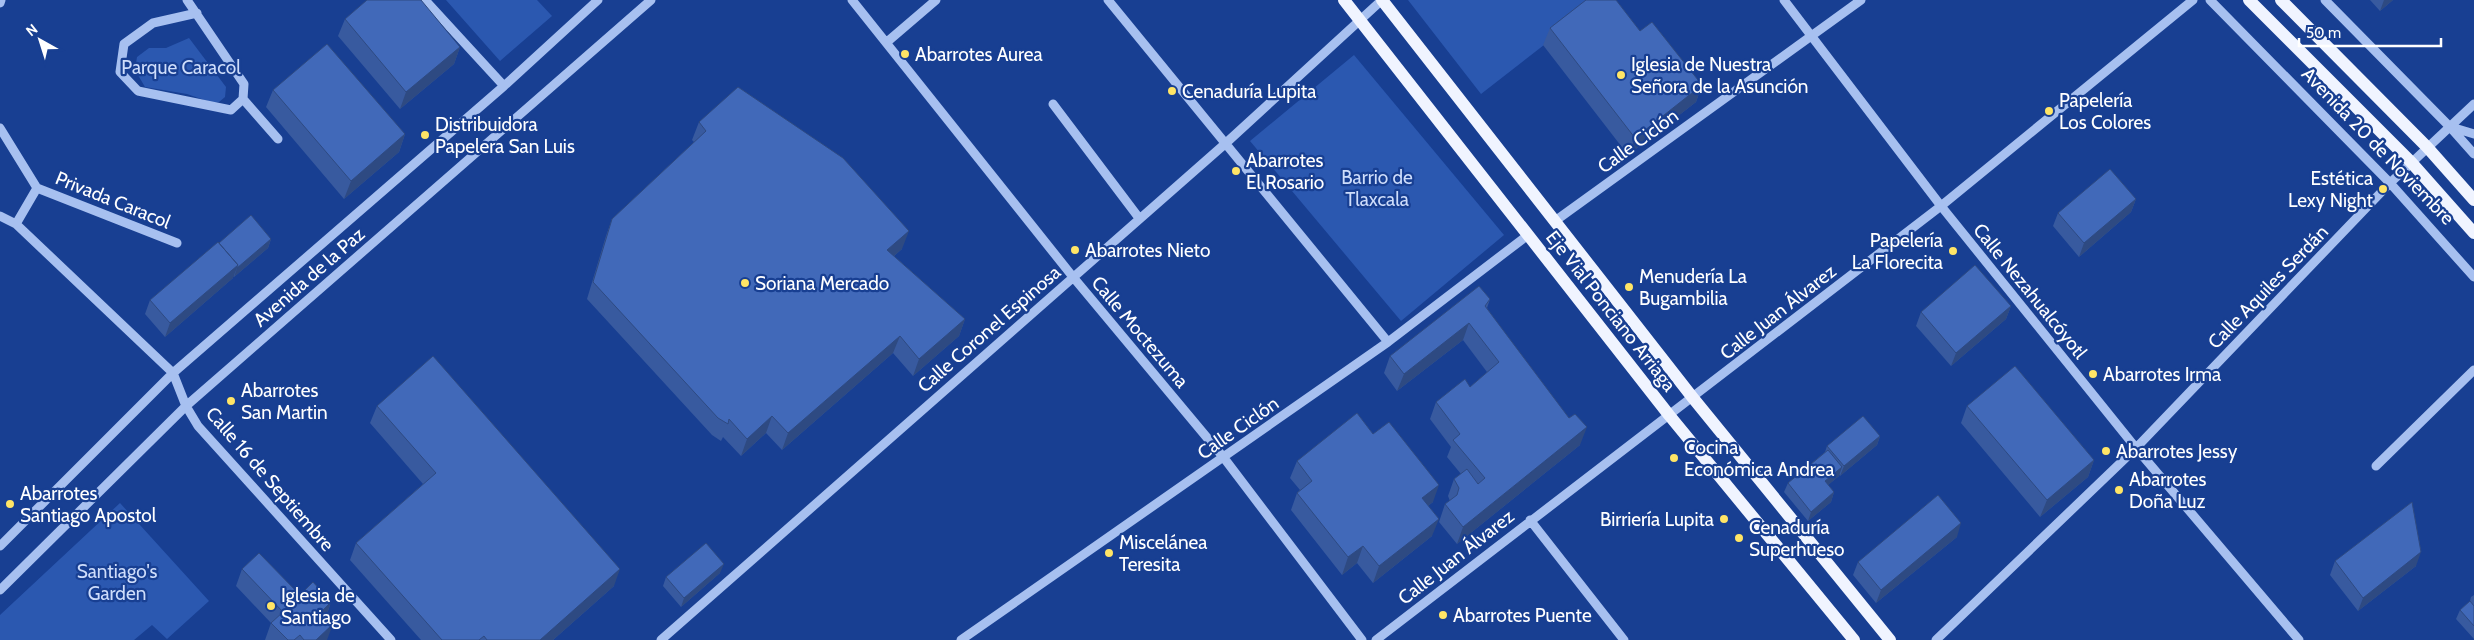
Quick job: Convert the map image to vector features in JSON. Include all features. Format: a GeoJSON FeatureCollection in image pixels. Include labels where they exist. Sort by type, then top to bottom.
{"type":"FeatureCollection","features":[{"type":"Feature","properties":{"kind":"main road","name":"Eje Vial Ponciano Arriaga"},"geometry":{"type":"LineString","coordinates":[[1344,0],[1669,415],[1854,640]]}},
{"type":"Feature","properties":{"kind":"main road","name":"Eje Vial Ponciano Arriaga"},"geometry":{"type":"LineString","coordinates":[[1382,0],[1692,398],[1890,640]]}},
{"type":"Feature","properties":{"kind":"main road","name":"Avenida 20 de Noviembre"},"geometry":{"type":"LineString","coordinates":[[2249,0],[2411,162],[2474,233]]}},
{"type":"Feature","properties":{"kind":"main road","name":"Avenida 20 de Noviembre"},"geometry":{"type":"LineString","coordinates":[[2281,0],[2427,147],[2474,200]]}},
{"type":"Feature","properties":{"kind":"street"},"geometry":{"type":"LineString","coordinates":[[186,0],[197,14],[244,84],[243,99],[231,110],[138,91],[120,72],[124,44],[153,22],[197,14]]}},
{"type":"Feature","properties":{"kind":"street"},"geometry":{"type":"LineString","coordinates":[[425,0],[504,86]]}},
{"type":"Feature","properties":{"kind":"street","name":"Avenida de la Paz"},"geometry":{"type":"LineString","coordinates":[[0,546],[173,373],[504,86],[598,0]]}},
{"type":"Feature","properties":{"kind":"street","name":"Avenida de la Paz"},"geometry":{"type":"LineString","coordinates":[[0,590],[186,406],[650,0]]}},
{"type":"Feature","properties":{"kind":"street","name":"Calle Moctezuma"},"geometry":{"type":"LineString","coordinates":[[852,0],[1073,277],[1224,458],[1362,640]]}},
{"type":"Feature","properties":{"kind":"street"},"geometry":{"type":"LineString","coordinates":[[887,42],[936,0]]}},
{"type":"Feature","properties":{"kind":"street"},"geometry":{"type":"LineString","coordinates":[[1108,0],[1388,342]]}},
{"type":"Feature","properties":{"kind":"street","name":"Calle Coronel Espinosa"},"geometry":{"type":"LineString","coordinates":[[661,640],[1226,143],[1382,0]]}},
{"type":"Feature","properties":{"kind":"street","name":"Calle Nezahualcóyotl"},"geometry":{"type":"LineString","coordinates":[[1784,0],[1940,206],[2136,448],[2299,640]]}},
{"type":"Feature","properties":{"kind":"street","name":"Calle Ciclón"},"geometry":{"type":"LineString","coordinates":[[1555,222],[1862,0]]}},
{"type":"Feature","properties":{"kind":"street","name":"Calle Juan Álvarez"},"geometry":{"type":"LineString","coordinates":[[1376,640],[1940,206],[2193,0]]}},
{"type":"Feature","properties":{"kind":"street","name":"Avenida 20 de Noviembre"},"geometry":{"type":"LineString","coordinates":[[2210,0],[2390,183],[2474,277]]}},
{"type":"Feature","properties":{"kind":"street"},"geometry":{"type":"LineString","coordinates":[[2325,0],[2450,127],[2474,154]]}},
{"type":"Feature","properties":{"kind":"street"},"geometry":{"type":"LineString","coordinates":[[243,99],[278,139]]}},
{"type":"Feature","properties":{"kind":"street"},"geometry":{"type":"LineString","coordinates":[[1053,104],[1139,218]]}},
{"type":"Feature","properties":{"kind":"street","name":"Calle Aquiles Serdán"},"geometry":{"type":"LineString","coordinates":[[1936,640],[2136,448],[2390,183],[2474,104]]}},
{"type":"Feature","properties":{"kind":"street"},"geometry":{"type":"LineString","coordinates":[[2450,127],[2474,134]]}},
{"type":"Feature","properties":{"kind":"street","name":"Privada Caracol"},"geometry":{"type":"LineString","coordinates":[[0,128],[37,188],[177,243]]}},
{"type":"Feature","properties":{"kind":"street","name":"Privada Caracol"},"geometry":{"type":"LineString","coordinates":[[16,224],[37,188]]}},
{"type":"Feature","properties":{"kind":"street","name":"Calle 16 de Septiembre"},"geometry":{"type":"LineString","coordinates":[[0,216],[16,224],[173,373],[186,406],[198,426],[391,640]]}},
{"type":"Feature","properties":{"kind":"street","name":"Calle Ciclón"},"geometry":{"type":"LineString","coordinates":[[961,640],[1388,342],[1528,235]]}},
{"type":"Feature","properties":{"kind":"street"},"geometry":{"type":"LineString","coordinates":[[2376,466],[2474,370]]}},
{"type":"Feature","properties":{"kind":"street"},"geometry":{"type":"LineString","coordinates":[[1530,520],[1624,640]]}},
{"type":"Feature","properties":{"kind":"green space"},"geometry":{"type":"Polygon","coordinates":[[[446,0],[537,0],[552,16],[500,61],[446,0]]]}},
{"type":"Feature","properties":{"kind":"green space"},"geometry":{"type":"Polygon","coordinates":[[[1408,0],[1602,0],[1481,94],[1408,0]]]}},
{"type":"Feature","properties":{"kind":"green space","name":"Parque Caracol"},"geometry":{"type":"Polygon","coordinates":[[[189,38],[226,87],[225,97],[219,102],[213,103],[187,94],[145,87],[135,70],[137,57],[149,48],[166,48],[189,38]]]}},
{"type":"Feature","properties":{"kind":"green space","name":"Barrio de Tlaxcala"},"geometry":{"type":"Polygon","coordinates":[[[1354,55],[1504,235],[1401,321],[1250,141],[1354,55]]]}},
{"type":"Feature","properties":{"kind":"green space","name":"Santiago's Garden"},"geometry":{"type":"Polygon","coordinates":[[[120,503],[209,601],[167,639],[152,625],[134,640],[0,640],[0,615],[120,503]]]}},
{"type":"Feature","properties":{"kind":"building"},"geometry":{"type":"Polygon","coordinates":[[[367,0],[421,0],[460,47],[406,92],[345,19],[367,0]]]}},
{"type":"Feature","properties":{"kind":"building","name":"Iglesia de Nuestra Señora de la Asunción"},"geometry":{"type":"Polygon","coordinates":[[[1586,0],[1616,0],[1640,31],[1652,22],[1702,85],[1635,138],[1550,28],[1586,0]]]}},
{"type":"Feature","properties":{"kind":"building"},"geometry":{"type":"Polygon","coordinates":[[[327,44],[405,134],[351,181],[273,90],[327,44]]]}},
{"type":"Feature","properties":{"kind":"building","name":"Soriana Mercado"},"geometry":{"type":"Polygon","coordinates":[[[738,87],[843,158],[909,231],[887,250],[965,319],[919,359],[900,336],[788,433],[772,416],[747,439],[729,419],[728,424],[718,418],[593,282],[612,219],[706,131],[699,122],[738,87]]]}},
{"type":"Feature","properties":{"kind":"building"},"geometry":{"type":"Polygon","coordinates":[[[2110,169],[2136,199],[2084,243],[2058,213],[2110,169]]]}},
{"type":"Feature","properties":{"kind":"building"},"geometry":{"type":"Polygon","coordinates":[[[251,215],[271,239],[237,268],[238,265],[219,243],[251,215]]]}},
{"type":"Feature","properties":{"kind":"building"},"geometry":{"type":"Polygon","coordinates":[[[218,242],[238,265],[170,323],[150,300],[218,242]]]}},
{"type":"Feature","properties":{"kind":"building"},"geometry":{"type":"Polygon","coordinates":[[[1975,265],[2011,306],[1956,353],[1921,312],[1975,265]]]}},
{"type":"Feature","properties":{"kind":"building"},"geometry":{"type":"Polygon","coordinates":[[[1479,286],[1490,299],[1485,306],[1569,418],[1575,414],[1587,427],[1463,527],[1445,504],[1457,495],[1459,488],[1454,479],[1467,469],[1478,484],[1485,478],[1453,440],[1460,434],[1436,402],[1465,379],[1470,387],[1499,362],[1469,323],[1404,374],[1390,356],[1479,286]]]}},
{"type":"Feature","properties":{"kind":"building"},"geometry":{"type":"Polygon","coordinates":[[[433,356],[620,569],[540,640],[487,640],[484,636],[479,640],[442,640],[356,543],[436,473],[377,406],[433,356]]]}},
{"type":"Feature","properties":{"kind":"building"},"geometry":{"type":"Polygon","coordinates":[[[2015,366],[2094,460],[2047,500],[1967,406],[2015,366]]]}},
{"type":"Feature","properties":{"kind":"building"},"geometry":{"type":"Polygon","coordinates":[[[1357,413],[1373,434],[1389,422],[1439,485],[1422,498],[1439,519],[1379,566],[1363,546],[1348,557],[1297,493],[1312,481],[1297,461],[1357,413]]]}},
{"type":"Feature","properties":{"kind":"building"},"geometry":{"type":"Polygon","coordinates":[[[1863,416],[1880,436],[1844,466],[1827,446],[1863,416]]]}},
{"type":"Feature","properties":{"kind":"building"},"geometry":{"type":"Polygon","coordinates":[[[1828,450],[1842,467],[1825,481],[1834,492],[1811,512],[1788,483],[1828,450]]]}},
{"type":"Feature","properties":{"kind":"building"},"geometry":{"type":"Polygon","coordinates":[[[1938,495],[1961,523],[1881,590],[1858,562],[1938,495]]]}},
{"type":"Feature","properties":{"kind":"building"},"geometry":{"type":"Polygon","coordinates":[[[2412,502],[2421,552],[2363,598],[2335,561],[2412,502]]]}},
{"type":"Feature","properties":{"kind":"building"},"geometry":{"type":"Polygon","coordinates":[[[706,543],[724,564],[684,598],[666,577],[706,543]]]}},
{"type":"Feature","properties":{"kind":"building"},"geometry":{"type":"Polygon","coordinates":[[[259,553],[300,595],[313,582],[331,602],[321,612],[333,624],[316,640],[304,640],[300,635],[294,640],[288,640],[271,623],[283,612],[242,569],[259,553]]]}},
{"type":"Feature","properties":{"kind":"building"},"geometry":{"type":"Polygon","coordinates":[[[2470,601],[2474,606],[2474,626],[2460,610],[2470,601]]]}},
{"type":"Feature","properties":{"kind":"place","name":"Abarrotes Aurea"},"geometry":{"type":"Point","coordinates":[905,54]}},
{"type":"Feature","properties":{"kind":"place","name":"Iglesia de Nuestra Señora de la Asunción"},"geometry":{"type":"Point","coordinates":[1621,75]}},
{"type":"Feature","properties":{"kind":"place","name":"Cenaduría Lupita"},"geometry":{"type":"Point","coordinates":[1172,91]}},
{"type":"Feature","properties":{"kind":"place","name":"Papelería Los Colores"},"geometry":{"type":"Point","coordinates":[2049,111]}},
{"type":"Feature","properties":{"kind":"place","name":"Distribuidora Papelera San Luis"},"geometry":{"type":"Point","coordinates":[425,135]}},
{"type":"Feature","properties":{"kind":"place","name":"Abarrotes El Rosario"},"geometry":{"type":"Point","coordinates":[1236,171]}},
{"type":"Feature","properties":{"kind":"place","name":"Estética Lexy Night"},"geometry":{"type":"Point","coordinates":[2383,189]}},
{"type":"Feature","properties":{"kind":"place","name":"Abarrotes Nieto"},"geometry":{"type":"Point","coordinates":[1075,250]}},
{"type":"Feature","properties":{"kind":"place","name":"Papelería La Florecita"},"geometry":{"type":"Point","coordinates":[1953,251]}},
{"type":"Feature","properties":{"kind":"place","name":"Soriana Mercado"},"geometry":{"type":"Point","coordinates":[745,283]}},
{"type":"Feature","properties":{"kind":"place","name":"Menudería La Bugambilia"},"geometry":{"type":"Point","coordinates":[1629,287]}},
{"type":"Feature","properties":{"kind":"place","name":"Abarrotes Irma"},"geometry":{"type":"Point","coordinates":[2093,374]}},
{"type":"Feature","properties":{"kind":"place","name":"Abarrotes San Martin"},"geometry":{"type":"Point","coordinates":[231,401]}},
{"type":"Feature","properties":{"kind":"place","name":"Abarrotes Jessy"},"geometry":{"type":"Point","coordinates":[2106,451]}},
{"type":"Feature","properties":{"kind":"place","name":"Cocina Económica Andrea"},"geometry":{"type":"Point","coordinates":[1674,458]}},
{"type":"Feature","properties":{"kind":"place","name":"Abarrotes Doña Luz"},"geometry":{"type":"Point","coordinates":[2119,490]}},
{"type":"Feature","properties":{"kind":"place","name":"Abarrotes Santiago Apostol"},"geometry":{"type":"Point","coordinates":[10,504]}},
{"type":"Feature","properties":{"kind":"place","name":"Birriería Lupita"},"geometry":{"type":"Point","coordinates":[1724,519]}},
{"type":"Feature","properties":{"kind":"place","name":"Cenaduría Superhueso"},"geometry":{"type":"Point","coordinates":[1739,538]}},
{"type":"Feature","properties":{"kind":"place","name":"Miscelánea Teresita"},"geometry":{"type":"Point","coordinates":[1109,553]}},
{"type":"Feature","properties":{"kind":"place","name":"Iglesia de Santiago"},"geometry":{"type":"Point","coordinates":[271,606]}},
{"type":"Feature","properties":{"kind":"place","name":"Abarrotes Puente"},"geometry":{"type":"Point","coordinates":[1443,615]}}]}
